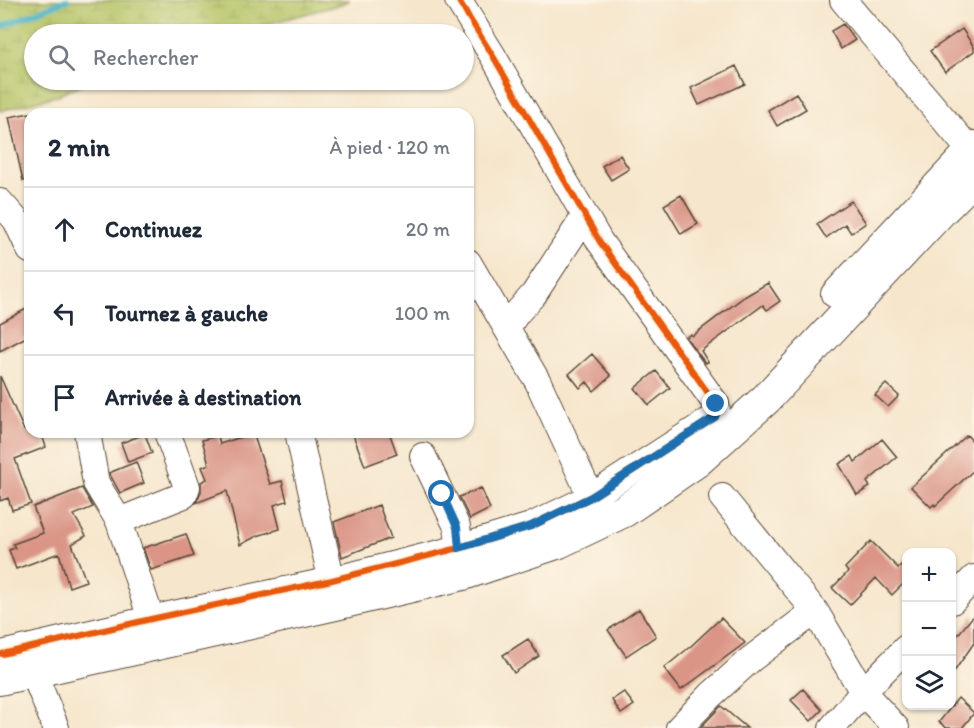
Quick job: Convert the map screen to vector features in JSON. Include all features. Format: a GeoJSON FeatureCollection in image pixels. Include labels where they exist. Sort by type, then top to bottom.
{"type":"FeatureCollection","features":[{"type":"Feature","properties":{"kind":"main road"},"geometry":{"type":"LineString","coordinates":[[8,664],[334,592],[461,561],[559,542],[624,511],[697,461],[766,399],[934,218],[972,157]]}},
{"type":"Feature","properties":{"kind":"street"},"geometry":{"type":"LineString","coordinates":[[458,0],[473,24]]}},
{"type":"Feature","properties":{"kind":"street"},"geometry":{"type":"LineString","coordinates":[[834,294],[972,157],[843,0]]}},
{"type":"Feature","properties":{"kind":"street"},"geometry":{"type":"LineString","coordinates":[[423,456],[457,527],[461,561],[591,497],[715,417],[717,411],[716,404],[612,260],[474,26]]}},
{"type":"Feature","properties":{"kind":"street"},"geometry":{"type":"LineString","coordinates":[[0,202],[16,220],[24,237]]}},
{"type":"Feature","properties":{"kind":"street"},"geometry":{"type":"LineString","coordinates":[[507,328],[534,294],[585,216]]}},
{"type":"Feature","properties":{"kind":"street"},"geometry":{"type":"LineString","coordinates":[[474,272],[538,382],[591,497]]}},
{"type":"Feature","properties":{"kind":"street"},"geometry":{"type":"LineString","coordinates":[[88,438],[96,483],[119,521],[151,619]]}},
{"type":"Feature","properties":{"kind":"street"},"geometry":{"type":"LineString","coordinates":[[119,521],[187,492],[169,438]]}},
{"type":"Feature","properties":{"kind":"street"},"geometry":{"type":"LineString","coordinates":[[56,728],[8,664],[151,619],[334,592],[299,438]]}},
{"type":"Feature","properties":{"kind":"street"},"geometry":{"type":"LineString","coordinates":[[722,497],[815,611],[863,692],[896,728]]}},
{"type":"Feature","properties":{"kind":"street"},"geometry":{"type":"LineString","coordinates":[[956,596],[974,578]]}},
{"type":"Feature","properties":{"kind":"street"},"geometry":{"type":"LineString","coordinates":[[679,728],[751,659],[815,611]]}},
{"type":"Feature","properties":{"kind":"street"},"geometry":{"type":"LineString","coordinates":[[832,728],[902,652]]}},
{"type":"Feature","properties":{"kind":"green space"},"geometry":{"type":"Polygon","coordinates":[[[0,0],[350,0],[267,24],[24,24],[24,90],[70,90],[56,96],[0,111],[0,0]]]}},
{"type":"Feature","properties":{"kind":"building"},"geometry":{"type":"Polygon","coordinates":[[[843,24],[855,40],[841,49],[831,31],[843,24]]]}},
{"type":"Feature","properties":{"kind":"building"},"geometry":{"type":"Polygon","coordinates":[[[962,29],[974,47],[974,51],[945,72],[930,51],[962,29]]]}},
{"type":"Feature","properties":{"kind":"building"},"geometry":{"type":"Polygon","coordinates":[[[736,66],[745,84],[699,105],[691,88],[736,66]]]}},
{"type":"Feature","properties":{"kind":"building"},"geometry":{"type":"Polygon","coordinates":[[[796,93],[806,109],[777,126],[768,110],[796,93]]]}},
{"type":"Feature","properties":{"kind":"building"},"geometry":{"type":"Polygon","coordinates":[[[24,114],[24,181],[23,181],[9,117],[24,114]]]}},
{"type":"Feature","properties":{"kind":"building"},"geometry":{"type":"Polygon","coordinates":[[[620,155],[629,169],[611,180],[602,166],[620,155]]]}},
{"type":"Feature","properties":{"kind":"building"},"geometry":{"type":"Polygon","coordinates":[[[681,195],[698,224],[681,234],[664,205],[681,195]]]}},
{"type":"Feature","properties":{"kind":"building"},"geometry":{"type":"Polygon","coordinates":[[[851,201],[866,223],[851,233],[845,224],[826,238],[817,224],[851,201]]]}},
{"type":"Feature","properties":{"kind":"building"},"geometry":{"type":"Polygon","coordinates":[[[768,283],[780,301],[767,310],[763,305],[701,351],[708,362],[705,363],[686,337],[691,334],[692,336],[744,297],[768,283]]]}},
{"type":"Feature","properties":{"kind":"building"},"geometry":{"type":"Polygon","coordinates":[[[24,310],[24,338],[0,351],[0,323],[24,310]]]}},
{"type":"Feature","properties":{"kind":"building"},"geometry":{"type":"Polygon","coordinates":[[[592,354],[611,376],[594,391],[587,382],[580,388],[569,374],[592,354]]]}},
{"type":"Feature","properties":{"kind":"building"},"geometry":{"type":"Polygon","coordinates":[[[656,371],[670,388],[649,405],[635,388],[656,371]]]}},
{"type":"Feature","properties":{"kind":"building"},"geometry":{"type":"Polygon","coordinates":[[[0,376],[24,430],[24,438],[43,438],[46,447],[15,459],[31,504],[12,510],[8,498],[0,501],[0,376]]]}},
{"type":"Feature","properties":{"kind":"building"},"geometry":{"type":"Polygon","coordinates":[[[886,384],[899,396],[888,407],[875,395],[886,384]]]}},
{"type":"Feature","properties":{"kind":"building"},"geometry":{"type":"Polygon","coordinates":[[[967,435],[974,443],[974,470],[935,506],[934,504],[931,507],[911,487],[967,435]]]}},
{"type":"Feature","properties":{"kind":"building"},"geometry":{"type":"Polygon","coordinates":[[[134,438],[146,438],[152,453],[128,462],[121,443],[134,438]]]}},
{"type":"Feature","properties":{"kind":"building"},"geometry":{"type":"Polygon","coordinates":[[[218,438],[220,444],[238,438],[255,438],[270,484],[282,481],[287,501],[274,505],[280,529],[257,536],[240,545],[227,491],[196,503],[201,492],[201,482],[207,479],[202,467],[209,464],[202,440],[218,438]]]}},
{"type":"Feature","properties":{"kind":"building"},"geometry":{"type":"Polygon","coordinates":[[[354,438],[391,438],[397,454],[365,466],[354,438]]]}},
{"type":"Feature","properties":{"kind":"building"},"geometry":{"type":"Polygon","coordinates":[[[882,439],[897,457],[867,482],[870,487],[857,495],[839,464],[852,456],[855,462],[882,439]]]}},
{"type":"Feature","properties":{"kind":"building"},"geometry":{"type":"Polygon","coordinates":[[[136,462],[144,483],[120,493],[109,473],[136,462]]]}},
{"type":"Feature","properties":{"kind":"building"},"geometry":{"type":"Polygon","coordinates":[[[82,488],[93,507],[74,515],[86,536],[72,544],[86,581],[69,587],[59,553],[16,569],[9,550],[15,548],[13,544],[43,533],[33,507],[82,488]]]}},
{"type":"Feature","properties":{"kind":"building"},"geometry":{"type":"Polygon","coordinates":[[[481,488],[490,509],[470,519],[459,497],[481,488]]]}},
{"type":"Feature","properties":{"kind":"building"},"geometry":{"type":"Polygon","coordinates":[[[379,505],[391,538],[342,557],[334,522],[379,505]]]}},
{"type":"Feature","properties":{"kind":"building"},"geometry":{"type":"Polygon","coordinates":[[[186,534],[194,556],[151,570],[143,548],[186,534]]]}},
{"type":"Feature","properties":{"kind":"building"},"geometry":{"type":"Polygon","coordinates":[[[871,541],[898,568],[902,564],[902,585],[892,595],[876,578],[850,605],[832,588],[848,572],[845,568],[871,541]]]}},
{"type":"Feature","properties":{"kind":"building"},"geometry":{"type":"Polygon","coordinates":[[[639,609],[656,636],[626,656],[608,630],[639,609]]]}},
{"type":"Feature","properties":{"kind":"building"},"geometry":{"type":"Polygon","coordinates":[[[974,615],[974,643],[956,669],[956,656],[956,637],[974,615]]]}},
{"type":"Feature","properties":{"kind":"building"},"geometry":{"type":"Polygon","coordinates":[[[721,618],[745,643],[681,690],[664,668],[721,618]]]}},
{"type":"Feature","properties":{"kind":"building"},"geometry":{"type":"Polygon","coordinates":[[[528,639],[539,656],[514,673],[503,655],[528,639]]]}},
{"type":"Feature","properties":{"kind":"building"},"geometry":{"type":"Polygon","coordinates":[[[803,689],[822,710],[811,721],[791,700],[803,689]]]}},
{"type":"Feature","properties":{"kind":"building"},"geometry":{"type":"Polygon","coordinates":[[[624,692],[634,705],[621,714],[612,700],[624,692]]]}},
{"type":"Feature","properties":{"kind":"building"},"geometry":{"type":"Polygon","coordinates":[[[958,698],[974,713],[962,728],[947,728],[939,722],[948,710],[956,710],[958,698]]]}},
{"type":"Feature","properties":{"kind":"building"},"geometry":{"type":"Polygon","coordinates":[[[721,706],[747,728],[700,728],[721,706]]]}},
{"type":"Feature","properties":{"kind":"waterway"},"geometry":{"type":"LineString","coordinates":[[0,27],[67,0]]}},
{"type":"Feature","properties":{"kind":"cycle path"},"geometry":{"type":"LineString","coordinates":[[458,0],[473,24]]}},
{"type":"Feature","properties":{"kind":"cycle path"},"geometry":{"type":"LineString","coordinates":[[2,654],[332,580],[459,548],[531,526],[591,497],[715,417],[716,404],[600,242],[474,26]]}},
{"type":"Feature","properties":{"kind":"route"},"geometry":{"type":"LineString","coordinates":[[442,494],[457,527],[459,548],[531,526],[591,497],[715,417],[716,404]]}}]}
